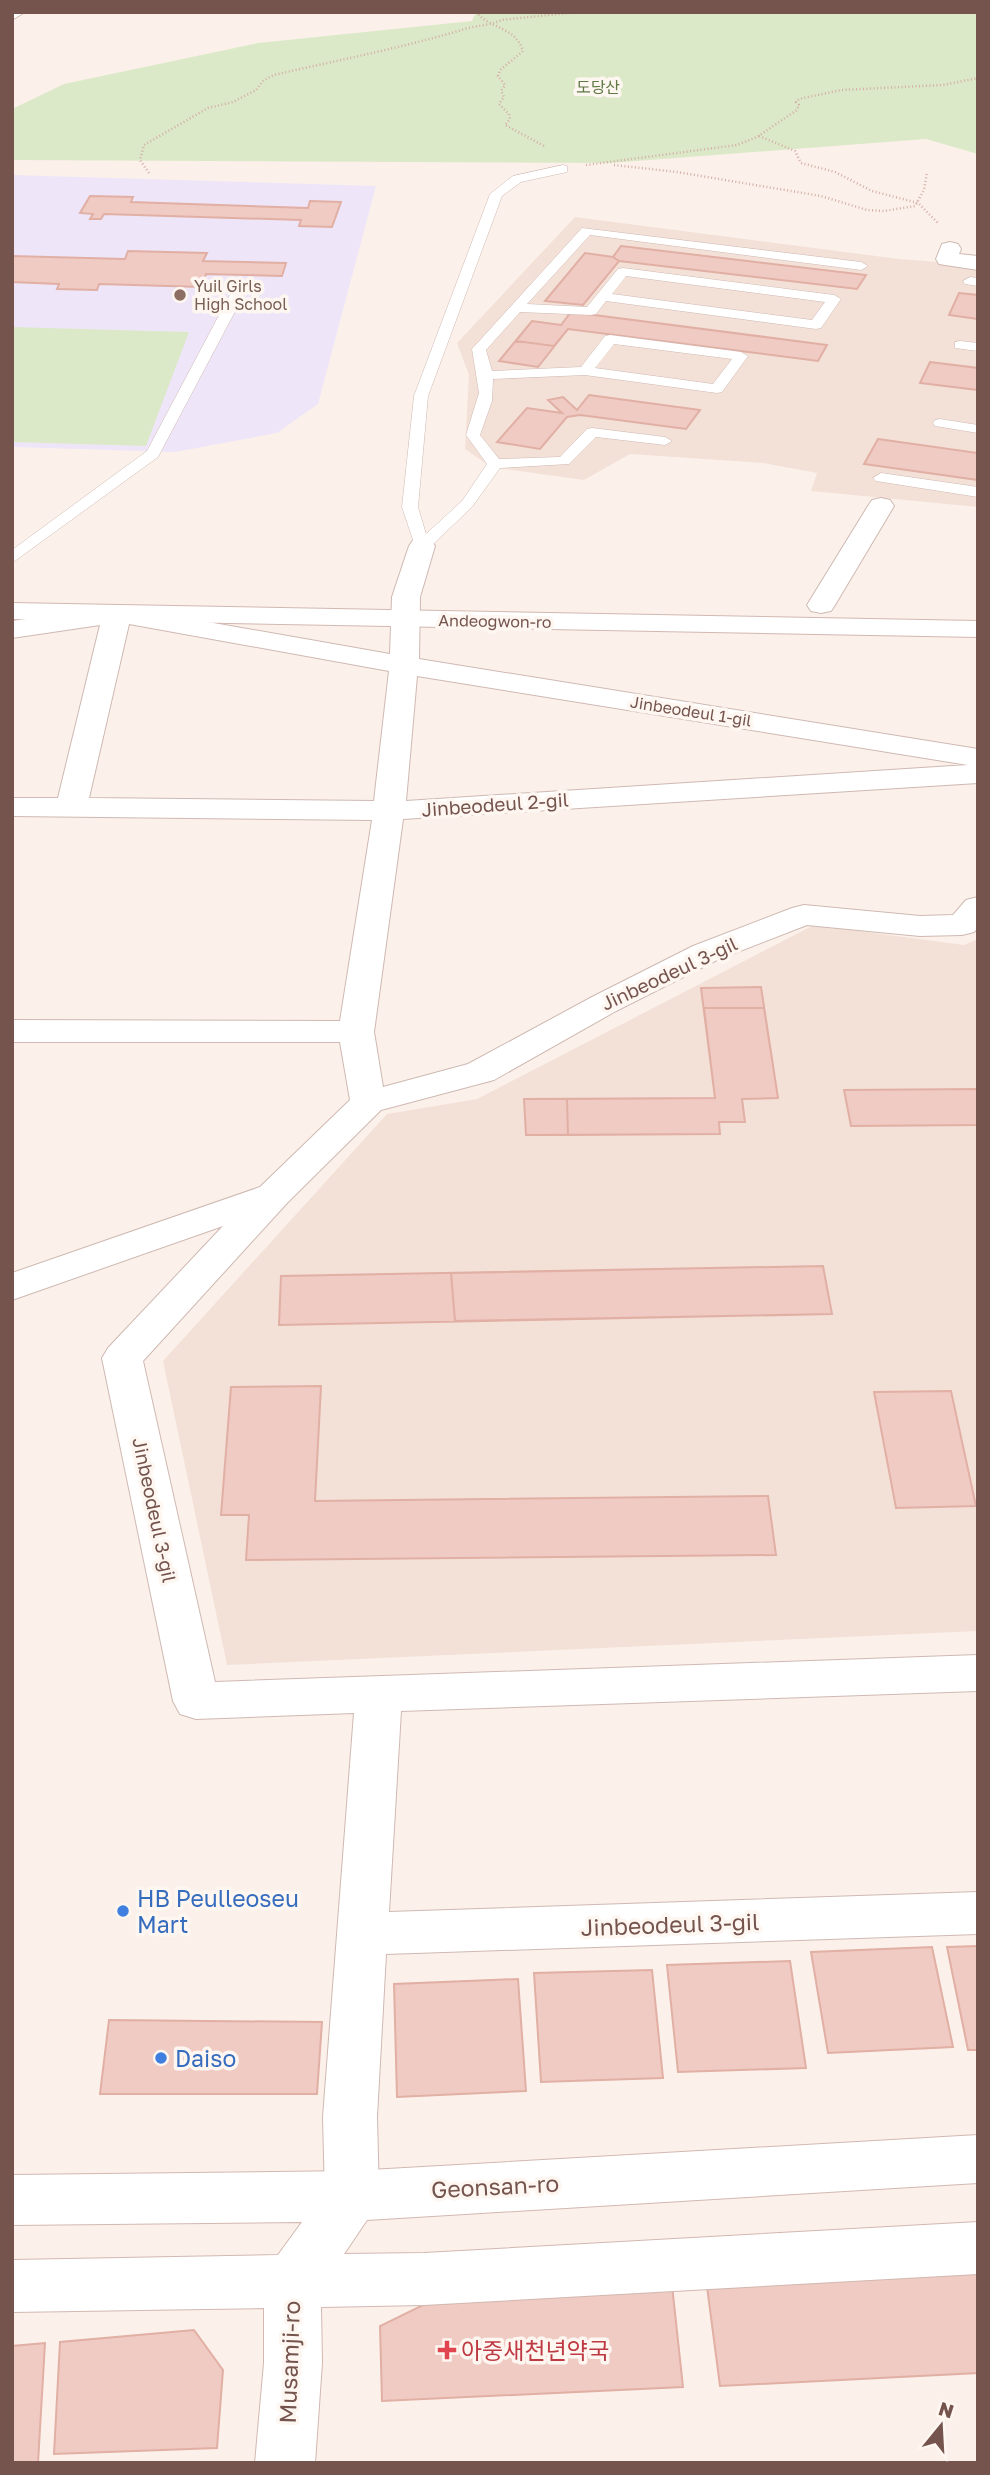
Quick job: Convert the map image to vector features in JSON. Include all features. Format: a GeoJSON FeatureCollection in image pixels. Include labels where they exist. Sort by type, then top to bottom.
{"type":"FeatureCollection","features":[{"type":"Feature","properties":{"kind":"street"},"geometry":{"type":"LineString","coordinates":[[950,249],[947,259],[975,275]]}},
{"type":"Feature","properties":{"kind":"street"},"geometry":{"type":"LineString","coordinates":[[821,605],[881,506]]}},
{"type":"Feature","properties":{"kind":"street"},"geometry":{"type":"LineString","coordinates":[[368,1102],[356,1032],[389,811],[404,665],[406,608],[422,546]]}},
{"type":"Feature","properties":{"kind":"street","name":"Andeogwon-ro"},"geometry":{"type":"LineString","coordinates":[[12,589],[406,608],[978,629]]}},
{"type":"Feature","properties":{"kind":"street","name":"Andeogwon-ro"},"geometry":{"type":"LineString","coordinates":[[12,611],[117,614],[406,608],[821,605],[978,607]]}},
{"type":"Feature","properties":{"kind":"street"},"geometry":{"type":"LineString","coordinates":[[71,809],[117,614]]}},
{"type":"Feature","properties":{"kind":"street","name":"Jinbeodeul 1-gil"},"geometry":{"type":"LineString","coordinates":[[12,630],[117,614],[404,665],[978,758]]}},
{"type":"Feature","properties":{"kind":"street","name":"Jinbeodeul 2-gil"},"geometry":{"type":"LineString","coordinates":[[12,807],[389,811],[978,774]]}},
{"type":"Feature","properties":{"kind":"street","name":"Jinbeodeul 3-gil"},"geometry":{"type":"LineString","coordinates":[[978,907],[962,925],[920,926],[804,915],[705,953],[604,1003],[481,1072],[368,1102],[275,1194],[122,1358],[196,1701],[978,1673]]}},
{"type":"Feature","properties":{"kind":"street"},"geometry":{"type":"LineString","coordinates":[[12,1031],[356,1032]]}},
{"type":"Feature","properties":{"kind":"street","name":"Jinbeodeul 3-gil"},"geometry":{"type":"LineString","coordinates":[[12,1287],[275,1194]]}},
{"type":"Feature","properties":{"kind":"street"},"geometry":{"type":"LineString","coordinates":[[352,2196],[350,2117],[379,1694]]}},
{"type":"Feature","properties":{"kind":"street","name":"Jinbeodeul 3-gil"},"geometry":{"type":"LineString","coordinates":[[362,1934],[978,1913]]}},
{"type":"Feature","properties":{"kind":"street","name":"Geonsan-ro"},"geometry":{"type":"LineString","coordinates":[[12,2200],[352,2196],[978,2160]]}},
{"type":"Feature","properties":{"kind":"street","name":"Musamji-ro"},"geometry":{"type":"LineString","coordinates":[[285,2463],[293,2363],[292,2283],[352,2196]]}},
{"type":"Feature","properties":{"kind":"street"},"geometry":{"type":"LineString","coordinates":[[12,2286],[424,2279],[978,2248]]}},
{"type":"Feature","properties":{"kind":"lane"},"geometry":{"type":"LineString","coordinates":[[495,464],[467,504],[422,546],[410,507],[421,396],[496,194],[517,179],[564,169]]}},
{"type":"Feature","properties":{"kind":"lane"},"geometry":{"type":"LineString","coordinates":[[495,464],[473,435],[488,398],[486,375],[479,349],[587,231],[861,265]]}},
{"type":"Feature","properties":{"kind":"lane"},"geometry":{"type":"LineString","coordinates":[[516,308],[591,311],[624,272],[834,299],[816,325],[603,297]]}},
{"type":"Feature","properties":{"kind":"lane"},"geometry":{"type":"LineString","coordinates":[[12,558],[153,454],[242,285]]}},
{"type":"Feature","properties":{"kind":"lane"},"geometry":{"type":"LineString","coordinates":[[486,375],[585,371],[717,389],[741,356],[610,339],[585,371]]}},
{"type":"Feature","properties":{"kind":"lane"},"geometry":{"type":"LineString","coordinates":[[960,345],[978,348]]}},
{"type":"Feature","properties":{"kind":"lane"},"geometry":{"type":"LineString","coordinates":[[940,423],[978,429]]}},
{"type":"Feature","properties":{"kind":"lane"},"geometry":{"type":"LineString","coordinates":[[495,464],[564,461],[592,432],[665,441]]}},
{"type":"Feature","properties":{"kind":"lane"},"geometry":{"type":"LineString","coordinates":[[881,478],[978,492]]}},
{"type":"Feature","properties":{"kind":"path"},"geometry":{"type":"LineString","coordinates":[[476,12],[480,19],[514,33],[521,39],[523,51],[500,70],[498,76],[505,85],[501,91],[504,97],[499,104],[509,114],[510,119],[505,125],[544,145],[564,169]]}},
{"type":"Feature","properties":{"kind":"path"},"geometry":{"type":"LineString","coordinates":[[149,173],[140,160],[144,145],[172,127],[189,121],[198,113],[256,90],[264,80],[274,75],[506,20],[578,12]]}},
{"type":"Feature","properties":{"kind":"path"},"geometry":{"type":"LineString","coordinates":[[503,14],[506,20]]}},
{"type":"Feature","properties":{"kind":"path"},"geometry":{"type":"LineString","coordinates":[[927,172],[928,177],[915,206],[867,210],[821,196],[677,172],[603,164],[737,145],[759,136],[797,110],[799,105],[796,102],[799,99],[841,90],[943,85],[978,78]]}},
{"type":"Feature","properties":{"kind":"path"},"geometry":{"type":"LineString","coordinates":[[759,136],[795,151],[801,163],[835,172],[872,191],[918,203]]}},
{"type":"Feature","properties":{"kind":"shaded area","name":"Yuil Girls High School"},"geometry":{"type":"Polygon","coordinates":[[[12,175],[376,186],[318,404],[277,433],[175,452],[12,447],[12,175]]]}},
{"type":"Feature","properties":{"kind":"shaded area"},"geometry":{"type":"Polygon","coordinates":[[[575,217],[899,259],[978,265],[978,507],[811,491],[817,473],[763,463],[630,454],[584,480],[491,467],[465,449],[469,375],[457,343],[575,217]]]}},
{"type":"Feature","properties":{"kind":"shaded area"},"geometry":{"type":"Polygon","coordinates":[[[814,925],[964,945],[978,939],[978,1631],[227,1665],[163,1361],[387,1114],[477,1099],[814,925]]]}},
{"type":"Feature","properties":{"kind":"green space","name":"도당산"},"geometry":{"type":"Polygon","coordinates":[[[476,12],[978,12],[978,154],[926,139],[610,163],[12,160],[12,109],[64,84],[258,43],[472,21],[476,12]]]}},
{"type":"Feature","properties":{"kind":"green space"},"geometry":{"type":"Polygon","coordinates":[[[12,327],[189,332],[146,446],[12,442],[12,327]]]}},
{"type":"Feature","properties":{"kind":"building"},"geometry":{"type":"Polygon","coordinates":[[[90,196],[133,197],[131,202],[308,208],[310,201],[341,202],[332,227],[299,226],[301,220],[104,214],[101,219],[90,219],[93,214],[80,213],[90,196]]]}},
{"type":"Feature","properties":{"kind":"building"},"geometry":{"type":"Polygon","coordinates":[[[621,246],[866,275],[857,289],[619,261],[583,305],[545,301],[585,253],[613,257],[621,246]]]}},
{"type":"Feature","properties":{"kind":"building"},"geometry":{"type":"Polygon","coordinates":[[[621,246],[866,275],[857,289],[619,261],[613,257],[621,246]]]}},
{"type":"Feature","properties":{"kind":"building"},"geometry":{"type":"Polygon","coordinates":[[[128,251],[207,253],[203,261],[286,263],[282,276],[206,274],[201,287],[99,284],[97,290],[57,289],[59,284],[12,282],[12,256],[125,259],[128,251]]]}},
{"type":"Feature","properties":{"kind":"building"},"geometry":{"type":"Polygon","coordinates":[[[959,293],[978,295],[978,319],[949,315],[959,293]]]}},
{"type":"Feature","properties":{"kind":"building"},"geometry":{"type":"Polygon","coordinates":[[[571,312],[827,345],[818,361],[568,329],[538,367],[499,361],[532,321],[561,325],[571,312]]]}},
{"type":"Feature","properties":{"kind":"building"},"geometry":{"type":"Polygon","coordinates":[[[571,312],[827,345],[818,361],[568,329],[554,346],[516,341],[532,321],[561,325],[571,312]]]}},
{"type":"Feature","properties":{"kind":"building"},"geometry":{"type":"Polygon","coordinates":[[[930,362],[978,368],[978,390],[920,383],[930,362]]]}},
{"type":"Feature","properties":{"kind":"building"},"geometry":{"type":"Polygon","coordinates":[[[589,395],[700,410],[686,429],[580,415],[567,417],[540,449],[497,442],[527,408],[562,413],[548,400],[563,397],[577,410],[589,395]]]}},
{"type":"Feature","properties":{"kind":"building"},"geometry":{"type":"Polygon","coordinates":[[[878,439],[978,453],[978,480],[864,464],[878,439]]]}},
{"type":"Feature","properties":{"kind":"building"},"geometry":{"type":"Polygon","coordinates":[[[761,987],[778,1098],[742,1099],[745,1122],[719,1122],[720,1134],[526,1135],[524,1099],[715,1098],[701,988],[761,987]]]}},
{"type":"Feature","properties":{"kind":"building"},"geometry":{"type":"Polygon","coordinates":[[[704,1008],[764,1008],[778,1098],[742,1099],[745,1122],[719,1122],[720,1134],[568,1135],[567,1099],[715,1098],[704,1008]]]}},
{"type":"Feature","properties":{"kind":"building"},"geometry":{"type":"Polygon","coordinates":[[[978,1089],[978,1125],[851,1126],[844,1090],[978,1089]]]}},
{"type":"Feature","properties":{"kind":"building"},"geometry":{"type":"Polygon","coordinates":[[[978,1089],[978,1125],[851,1126],[844,1090],[978,1089]]]}},
{"type":"Feature","properties":{"kind":"building"},"geometry":{"type":"Polygon","coordinates":[[[823,1266],[832,1314],[279,1325],[281,1276],[823,1266]]]}},
{"type":"Feature","properties":{"kind":"building"},"geometry":{"type":"Polygon","coordinates":[[[823,1266],[832,1314],[455,1321],[451,1273],[823,1266]]]}},
{"type":"Feature","properties":{"kind":"building"},"geometry":{"type":"Polygon","coordinates":[[[321,1386],[315,1501],[768,1496],[776,1555],[246,1560],[249,1515],[221,1515],[231,1387],[321,1386]]]}},
{"type":"Feature","properties":{"kind":"building"},"geometry":{"type":"Polygon","coordinates":[[[951,1391],[976,1506],[896,1508],[874,1392],[951,1391]]]}},
{"type":"Feature","properties":{"kind":"building"},"geometry":{"type":"Polygon","coordinates":[[[978,1946],[978,2050],[968,2050],[947,1947],[978,1946]]]}},
{"type":"Feature","properties":{"kind":"building"},"geometry":{"type":"Polygon","coordinates":[[[932,1947],[953,2047],[828,2053],[811,1952],[932,1947]]]}},
{"type":"Feature","properties":{"kind":"building"},"geometry":{"type":"Polygon","coordinates":[[[790,1961],[806,2068],[678,2072],[667,1965],[790,1961]]]}},
{"type":"Feature","properties":{"kind":"building"},"geometry":{"type":"Polygon","coordinates":[[[652,1970],[663,2078],[541,2082],[534,1973],[652,1970]]]}},
{"type":"Feature","properties":{"kind":"building"},"geometry":{"type":"Polygon","coordinates":[[[518,1979],[526,2091],[397,2097],[394,1984],[518,1979]]]}},
{"type":"Feature","properties":{"kind":"building"},"geometry":{"type":"Polygon","coordinates":[[[109,2020],[322,2022],[317,2094],[100,2094],[109,2020]]]}},
{"type":"Feature","properties":{"kind":"building"},"geometry":{"type":"Polygon","coordinates":[[[978,2265],[978,2373],[720,2386],[706,2279],[978,2265]]]}},
{"type":"Feature","properties":{"kind":"building"},"geometry":{"type":"Polygon","coordinates":[[[671,2276],[683,2387],[382,2401],[380,2326],[464,2285],[671,2276]]]}},
{"type":"Feature","properties":{"kind":"building"},"geometry":{"type":"Polygon","coordinates":[[[194,2330],[223,2370],[217,2448],[54,2454],[60,2342],[194,2330]]]}},
{"type":"Feature","properties":{"kind":"building"},"geometry":{"type":"Polygon","coordinates":[[[45,2343],[38,2463],[12,2463],[12,2346],[45,2343]]]}},
{"type":"Feature","properties":{"kind":"place","name":"Yuil Girls High School"},"geometry":{"type":"Point","coordinates":[180,295]}},
{"type":"Feature","properties":{"kind":"place","name":"HB Peulleoseu Mart"},"geometry":{"type":"Point","coordinates":[123,1911]}},
{"type":"Feature","properties":{"kind":"place","name":"Daiso"},"geometry":{"type":"Point","coordinates":[161,2058]}},
{"type":"Feature","properties":{"kind":"place","name":"아중새천년약국"},"geometry":{"type":"Point","coordinates":[447,2350]}}]}
